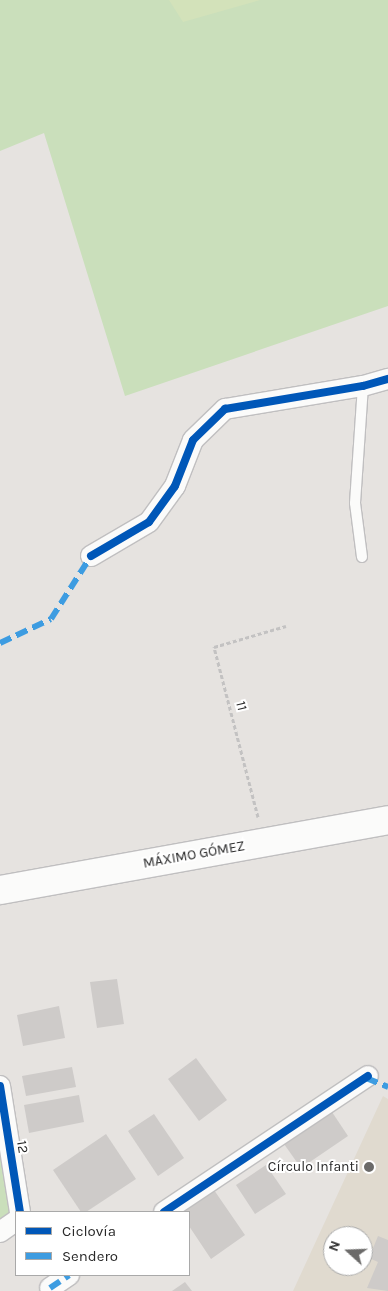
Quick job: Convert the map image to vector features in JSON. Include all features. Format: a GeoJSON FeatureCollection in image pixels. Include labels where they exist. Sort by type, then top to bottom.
{"type":"FeatureCollection","features":[{"type":"Feature","properties":{"kind":"main road","name":"MÁXIMO GÓMEZ"},"geometry":{"type":"LineString","coordinates":[[0,890],[388,820]]}},
{"type":"Feature","properties":{"kind":"street"},"geometry":{"type":"LineString","coordinates":[[91,556],[149,522],[175,486],[193,440],[225,408],[363,386],[388,380]]}},
{"type":"Feature","properties":{"kind":"street"},"geometry":{"type":"LineString","coordinates":[[166,1211],[368,1076]]}},
{"type":"Feature","properties":{"kind":"street","name":"12"},"geometry":{"type":"LineString","coordinates":[[0,1086],[20,1211]]}},
{"type":"Feature","properties":{"kind":"street"},"geometry":{"type":"LineString","coordinates":[[0,1232],[15,1222]]}},
{"type":"Feature","properties":{"kind":"street"},"geometry":{"type":"LineString","coordinates":[[49,1284],[68,1276]]}},
{"type":"Feature","properties":{"kind":"lane"},"geometry":{"type":"LineString","coordinates":[[362,557],[355,503],[363,386]]}},
{"type":"Feature","properties":{"kind":"shaded area","name":"Círculo Infanti"},"geometry":{"type":"Polygon","coordinates":[[[383,1096],[388,1099],[388,1291],[293,1291],[323,1226],[383,1096]]]}},
{"type":"Feature","properties":{"kind":"green space"},"geometry":{"type":"Polygon","coordinates":[[[0,0],[388,0],[388,306],[125,396],[44,133],[0,151],[0,0]]]}},
{"type":"Feature","properties":{"kind":"green space"},"geometry":{"type":"Polygon","coordinates":[[[169,0],[260,0],[183,22],[169,0]]]}},
{"type":"Feature","properties":{"kind":"green space"},"geometry":{"type":"Polygon","coordinates":[[[0,1086],[20,1211],[15,1211],[15,1217],[0,1232],[0,1086]]]}},
{"type":"Feature","properties":{"kind":"building"},"geometry":{"type":"Polygon","coordinates":[[[117,979],[124,1024],[97,1028],[90,982],[117,979]]]}},
{"type":"Feature","properties":{"kind":"building"},"geometry":{"type":"Polygon","coordinates":[[[59,1006],[65,1038],[23,1046],[17,1015],[59,1006]]]}},
{"type":"Feature","properties":{"kind":"building"},"geometry":{"type":"Polygon","coordinates":[[[196,1058],[227,1100],[199,1121],[168,1079],[196,1058]]]}},
{"type":"Feature","properties":{"kind":"building"},"geometry":{"type":"Polygon","coordinates":[[[72,1067],[76,1087],[26,1096],[22,1076],[72,1067]]]}},
{"type":"Feature","properties":{"kind":"building"},"geometry":{"type":"Polygon","coordinates":[[[79,1095],[84,1122],[29,1133],[24,1105],[79,1095]]]}},
{"type":"Feature","properties":{"kind":"building"},"geometry":{"type":"Polygon","coordinates":[[[332,1112],[348,1136],[301,1168],[284,1144],[332,1112]]]}},
{"type":"Feature","properties":{"kind":"building"},"geometry":{"type":"Polygon","coordinates":[[[154,1114],[184,1158],[158,1176],[128,1131],[154,1114]]]}},
{"type":"Feature","properties":{"kind":"building"},"geometry":{"type":"Polygon","coordinates":[[[106,1134],[136,1179],[88,1211],[80,1211],[53,1170],[106,1134]]]}},
{"type":"Feature","properties":{"kind":"building"},"geometry":{"type":"Polygon","coordinates":[[[266,1165],[286,1194],[255,1214],[236,1185],[266,1165]]]}},
{"type":"Feature","properties":{"kind":"building"},"geometry":{"type":"Polygon","coordinates":[[[214,1190],[245,1235],[211,1259],[190,1228],[190,1211],[182,1211],[214,1190]]]}},
{"type":"Feature","properties":{"kind":"building"},"geometry":{"type":"Polygon","coordinates":[[[378,1236],[388,1240],[388,1291],[367,1288],[378,1262],[373,1260],[373,1248],[378,1236]]]}},
{"type":"Feature","properties":{"kind":"building"},"geometry":{"type":"Polygon","coordinates":[[[185,1282],[192,1291],[172,1291],[185,1282]]]}},
{"type":"Feature","properties":{"kind":"marked path"},"geometry":{"type":"LineString","coordinates":[[0,643],[51,619],[91,556]]}},
{"type":"Feature","properties":{"kind":"marked path"},"geometry":{"type":"LineString","coordinates":[[366,1078],[388,1087]]}},
{"type":"Feature","properties":{"kind":"marked path"},"geometry":{"type":"LineString","coordinates":[[50,1288],[68,1276]]}},
{"type":"Feature","properties":{"kind":"cycle path"},"geometry":{"type":"LineString","coordinates":[[91,556],[149,522],[175,486],[193,440],[225,409],[363,386],[388,379]]}},
{"type":"Feature","properties":{"kind":"cycle path"},"geometry":{"type":"LineString","coordinates":[[166,1211],[368,1076]]}},
{"type":"Feature","properties":{"kind":"cycle path"},"geometry":{"type":"LineString","coordinates":[[0,1086],[20,1211]]}},
{"type":"Feature","properties":{"kind":"place","name":"Círculo Infanti"},"geometry":{"type":"Point","coordinates":[369,1167]}}]}
